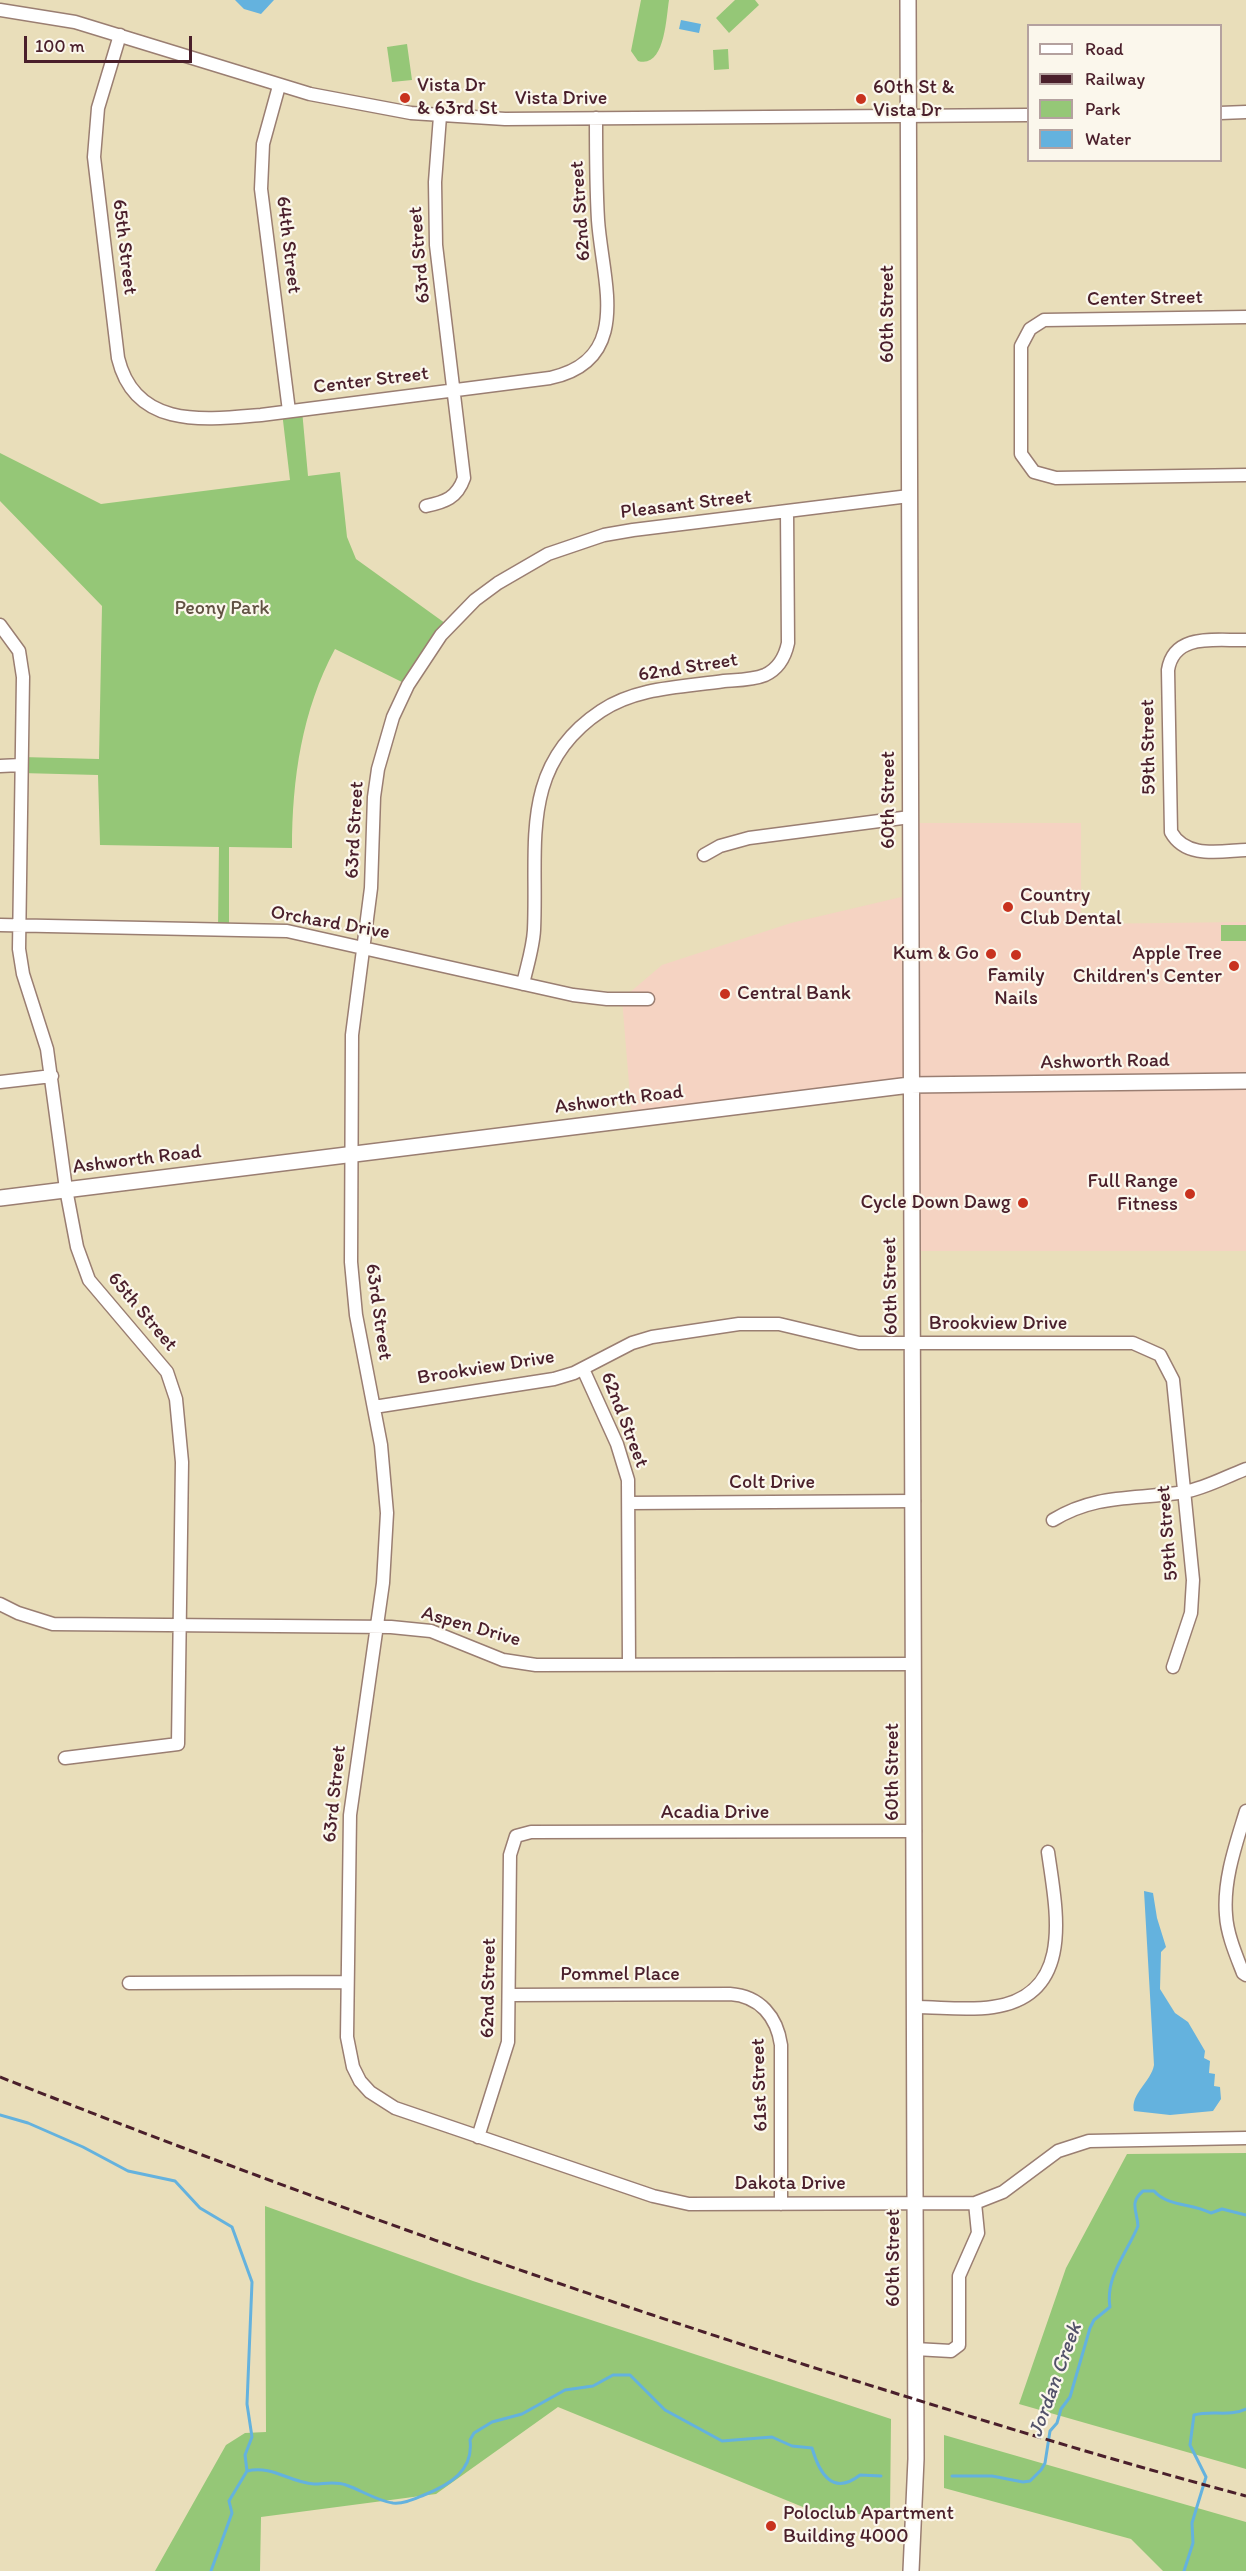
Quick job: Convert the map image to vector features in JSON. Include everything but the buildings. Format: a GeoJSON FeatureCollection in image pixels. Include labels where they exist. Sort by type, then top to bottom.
{"type":"FeatureCollection","features":[{"type":"Feature","properties":{"kind":"main road","name":"60th Street"},"geometry":{"type":"LineString","coordinates":[[908,0],[916,2459],[911,2571]]}},
{"type":"Feature","properties":{"kind":"main road","name":"Ashworth Road"},"geometry":{"type":"LineString","coordinates":[[0,1198],[910,1086],[1246,1081]]}},
{"type":"Feature","properties":{"kind":"street","name":"Vista Drive"},"geometry":{"type":"LineString","coordinates":[[0,10],[75,22],[279,86],[358,105],[440,116],[596,118],[1027,115]]}},
{"type":"Feature","properties":{"kind":"street","name":"65th Street"},"geometry":{"type":"LineString","coordinates":[[120,35],[98,108],[94,157],[118,358],[127,383],[146,404],[171,415],[197,417]]}},
{"type":"Feature","properties":{"kind":"street","name":"64th Street"},"geometry":{"type":"LineString","coordinates":[[279,86],[263,144],[261,189],[289,411]]}},
{"type":"Feature","properties":{"kind":"street"},"geometry":{"type":"LineString","coordinates":[[1222,112],[1246,112]]}},
{"type":"Feature","properties":{"kind":"street","name":"63rd Street"},"geometry":{"type":"LineString","coordinates":[[426,506],[447,500],[455,495],[464,478],[434,214],[440,116]]}},
{"type":"Feature","properties":{"kind":"street","name":"62nd Street"},"geometry":{"type":"LineString","coordinates":[[550,378],[577,369],[588,361],[596,351],[607,326],[608,304],[598,221],[596,118]]}},
{"type":"Feature","properties":{"kind":"street","name":"Center Street"},"geometry":{"type":"LineString","coordinates":[[1246,317],[1044,320],[1030,329],[1021,346],[1022,454],[1034,472],[1056,478],[1246,475]]}},
{"type":"Feature","properties":{"kind":"street","name":"Center Street"},"geometry":{"type":"LineString","coordinates":[[197,417],[233,417],[289,411],[550,378]]}},
{"type":"Feature","properties":{"kind":"street","name":"Pleasant Street"},"geometry":{"type":"LineString","coordinates":[[482,596],[522,567],[548,554],[604,535],[909,496]]}},
{"type":"Feature","properties":{"kind":"street","name":"62nd Street"},"geometry":{"type":"LineString","coordinates":[[523,984],[534,932],[536,811],[548,771],[572,736],[587,721],[617,702],[657,690],[754,678],[774,669],[781,662],[788,643],[787,511]]}},
{"type":"Feature","properties":{"kind":"street","name":"63rd Street"},"geometry":{"type":"LineString","coordinates":[[352,2064],[347,2037],[346,1982],[350,1815],[383,1584],[387,1512],[384,1467],[352,1291],[352,1035],[371,888],[374,797],[385,742],[405,691],[424,658],[457,618],[482,596]]}},
{"type":"Feature","properties":{"kind":"street","name":"65th Street"},"geometry":{"type":"LineString","coordinates":[[0,625],[12,639],[22,663],[18,924],[23,974],[47,1049],[66,1190],[77,1247],[89,1280],[167,1372],[176,1399],[182,1462],[178,1744],[65,1758]]}},
{"type":"Feature","properties":{"kind":"street","name":"59th Street"},"geometry":{"type":"LineString","coordinates":[[1246,640],[1196,641],[1178,647],[1169,660],[1168,670],[1169,823],[1175,840],[1182,846],[1198,851],[1246,850]]}},
{"type":"Feature","properties":{"kind":"street"},"geometry":{"type":"LineString","coordinates":[[0,766],[21,765]]}},
{"type":"Feature","properties":{"kind":"street"},"geometry":{"type":"LineString","coordinates":[[704,855],[727,844],[749,838],[910,817]]}},
{"type":"Feature","properties":{"kind":"street","name":"Orchard Drive"},"geometry":{"type":"LineString","coordinates":[[0,925],[270,930],[311,935],[592,998],[648,999]]}},
{"type":"Feature","properties":{"kind":"street"},"geometry":{"type":"LineString","coordinates":[[0,1082],[52,1076]]}},
{"type":"Feature","properties":{"kind":"street","name":"Brookview Drive"},"geometry":{"type":"LineString","coordinates":[[374,1407],[534,1383],[583,1369],[632,1343],[652,1337],[739,1324],[779,1324],[859,1343],[1132,1343],[1160,1355],[1173,1380],[1174,1393]]}},
{"type":"Feature","properties":{"kind":"street","name":"62nd Street"},"geometry":{"type":"LineString","coordinates":[[583,1369],[623,1460],[629,1503],[629,1665]]}},
{"type":"Feature","properties":{"kind":"street","name":"59th Street"},"geometry":{"type":"LineString","coordinates":[[1173,1667],[1191,1613],[1192,1580],[1174,1393]]}},
{"type":"Feature","properties":{"kind":"street"},"geometry":{"type":"LineString","coordinates":[[1053,1520],[1073,1508],[1091,1502],[1184,1492],[1200,1488],[1246,1469]]}},
{"type":"Feature","properties":{"kind":"street","name":"Colt Drive"},"geometry":{"type":"LineString","coordinates":[[629,1503],[914,1501]]}},
{"type":"Feature","properties":{"kind":"street","name":"Aspen Drive"},"geometry":{"type":"LineString","coordinates":[[0,1604],[18,1613],[53,1624],[376,1627],[431,1631],[503,1660],[536,1665],[914,1664]]}},
{"type":"Feature","properties":{"kind":"street"},"geometry":{"type":"LineString","coordinates":[[1246,1811],[1232,1860],[1226,1916],[1236,1954],[1246,1975]]}},
{"type":"Feature","properties":{"kind":"street","name":"Acadia Drive"},"geometry":{"type":"LineString","coordinates":[[516,1836],[531,1832],[915,1831]]}},
{"type":"Feature","properties":{"kind":"street","name":"62nd Street"},"geometry":{"type":"LineString","coordinates":[[478,2137],[508,2042],[510,1855],[516,1836]]}},
{"type":"Feature","properties":{"kind":"street"},"geometry":{"type":"LineString","coordinates":[[915,2007],[995,2007],[1022,1996],[1043,1977],[1050,1965],[1058,1936],[1048,1852]]}},
{"type":"Feature","properties":{"kind":"street"},"geometry":{"type":"LineString","coordinates":[[129,1983],[346,1982]]}},
{"type":"Feature","properties":{"kind":"street","name":"Pommel Place"},"geometry":{"type":"LineString","coordinates":[[510,1995],[730,1994]]}},
{"type":"Feature","properties":{"kind":"street","name":"61st Street"},"geometry":{"type":"LineString","coordinates":[[730,1994],[748,1998],[759,2004],[775,2021],[779,2033],[781,2204]]}},
{"type":"Feature","properties":{"kind":"street","name":"Dakota Drive"},"geometry":{"type":"LineString","coordinates":[[352,2064],[360,2080],[382,2102],[478,2137],[670,2201],[781,2204],[975,2203],[1003,2192],[1058,2151],[1089,2140],[1246,2138]]}},
{"type":"Feature","properties":{"kind":"street"},"geometry":{"type":"LineString","coordinates":[[915,2349],[951,2350],[959,2345],[959,2276],[962,2264],[978,2233],[975,2203]]}},
{"type":"Feature","properties":{"kind":"shaded area"},"geometry":{"type":"Polygon","coordinates":[[[910,823],[1081,823],[1081,924],[1246,922],[1246,1251],[911,1251],[910,1086],[632,1120],[622,999],[662,965],[791,923],[910,895],[910,823]]]}},
{"type":"Feature","properties":{"kind":"green space"},"geometry":{"type":"Polygon","coordinates":[[[641,0],[669,0],[659,50],[647,61],[638,61],[631,51],[641,0]]]}},
{"type":"Feature","properties":{"kind":"green space"},"geometry":{"type":"Polygon","coordinates":[[[735,0],[755,0],[759,5],[729,33],[716,18],[735,0]]]}},
{"type":"Feature","properties":{"kind":"green space"},"geometry":{"type":"Polygon","coordinates":[[[407,44],[412,80],[392,82],[387,47],[407,44]]]}},
{"type":"Feature","properties":{"kind":"green space"},"geometry":{"type":"Polygon","coordinates":[[[728,49],[729,69],[714,70],[713,50],[728,49]]]}},
{"type":"Feature","properties":{"kind":"green space","name":"Peony Park"},"geometry":{"type":"Polygon","coordinates":[[[302,410],[308,476],[340,472],[347,537],[356,559],[449,626],[408,685],[335,649],[314,696],[301,746],[294,796],[292,848],[229,847],[229,929],[218,929],[219,847],[100,845],[98,775],[21,773],[22,757],[99,759],[102,606],[0,501],[0,453],[101,504],[290,480],[282,412],[302,410]]]}},
{"type":"Feature","properties":{"kind":"green space"},"geometry":{"type":"Polygon","coordinates":[[[1221,925],[1246,925],[1246,941],[1221,941],[1221,925]]]}},
{"type":"Feature","properties":{"kind":"green space"},"geometry":{"type":"Polygon","coordinates":[[[1246,2153],[1246,2469],[1019,2404],[1066,2268],[1127,2154],[1246,2153]]]}},
{"type":"Feature","properties":{"kind":"green space"},"geometry":{"type":"Polygon","coordinates":[[[265,2206],[473,2281],[891,2419],[890,2514],[820,2514],[558,2407],[436,2494],[261,2517],[260,2571],[155,2571],[226,2445],[245,2433],[266,2432],[265,2206]]]}},
{"type":"Feature","properties":{"kind":"green space"},"geometry":{"type":"Polygon","coordinates":[[[944,2435],[1246,2522],[1246,2571],[1163,2571],[1131,2539],[944,2488],[944,2435]]]}},
{"type":"Feature","properties":{"kind":"water"},"geometry":{"type":"Polygon","coordinates":[[[235,0],[274,0],[261,14],[244,9],[235,0]]]}},
{"type":"Feature","properties":{"kind":"water"},"geometry":{"type":"Polygon","coordinates":[[[681,20],[701,24],[699,33],[679,29],[681,20]]]}},
{"type":"Feature","properties":{"kind":"water"},"geometry":{"type":"Polygon","coordinates":[[[1144,1891],[1153,1893],[1157,1918],[1166,1947],[1161,1952],[1160,1989],[1175,2013],[1188,2022],[1205,2051],[1204,2058],[1210,2061],[1209,2073],[1215,2074],[1214,2086],[1220,2087],[1221,2099],[1213,2111],[1170,2115],[1134,2111],[1135,2099],[1154,2065],[1144,1891]]]}},
{"type":"Feature","properties":{"kind":"waterway"},"geometry":{"type":"LineString","coordinates":[[0,2115],[28,2123],[83,2147],[128,2171],[175,2181],[200,2208],[232,2227],[252,2282],[247,2404],[252,2437],[245,2455],[247,2471]]}},
{"type":"Feature","properties":{"kind":"waterway","name":"Jordan Creek"},"geometry":{"type":"LineString","coordinates":[[952,2476],[992,2476],[1023,2482],[1030,2481],[1041,2470],[1045,2463],[1050,2431],[1057,2423],[1061,2409],[1070,2397],[1090,2328],[1094,2320],[1110,2307],[1111,2285],[1118,2265],[1138,2226],[1135,2203],[1143,2191],[1154,2191],[1166,2200],[1211,2213],[1222,2209],[1246,2215]]}},
{"type":"Feature","properties":{"kind":"waterway","name":"Jordan Creek"},"geometry":{"type":"LineString","coordinates":[[211,2571],[232,2513],[229,2501],[247,2471],[265,2470],[305,2483],[342,2484],[387,2502],[405,2502],[442,2487],[458,2475],[468,2460],[470,2440],[474,2433],[492,2422],[522,2414],[565,2390],[593,2386],[613,2375],[630,2375],[665,2410],[722,2441],[772,2437],[792,2446],[812,2448],[823,2473],[834,2482],[850,2481],[860,2475],[881,2476]]}},
{"type":"Feature","properties":{"kind":"waterway","name":"Jordan Creek"},"geometry":{"type":"LineString","coordinates":[[1184,2571],[1193,2543],[1192,2523],[1206,2477],[1190,2445],[1194,2415],[1233,2413],[1246,2409]]}},
{"type":"Feature","properties":{"kind":"railway"},"geometry":{"type":"LineString","coordinates":[[0,2077],[329,2202],[662,2318],[975,2418],[1246,2496]]}},
{"type":"Feature","properties":{"kind":"place","name":"Vista Dr & 63rd St"},"geometry":{"type":"Point","coordinates":[405,98]}},
{"type":"Feature","properties":{"kind":"place","name":"60th St & Vista Dr"},"geometry":{"type":"Point","coordinates":[861,99]}},
{"type":"Feature","properties":{"kind":"place","name":"Country Club Dental"},"geometry":{"type":"Point","coordinates":[1008,907]}},
{"type":"Feature","properties":{"kind":"place","name":"Kum & Go"},"geometry":{"type":"Point","coordinates":[991,954]}},
{"type":"Feature","properties":{"kind":"place","name":"Family Nails"},"geometry":{"type":"Point","coordinates":[1016,955]}},
{"type":"Feature","properties":{"kind":"place","name":"Apple Tree Children's Center"},"geometry":{"type":"Point","coordinates":[1234,966]}},
{"type":"Feature","properties":{"kind":"place","name":"Central Bank"},"geometry":{"type":"Point","coordinates":[725,994]}},
{"type":"Feature","properties":{"kind":"place","name":"Full Range Fitness"},"geometry":{"type":"Point","coordinates":[1190,1194]}},
{"type":"Feature","properties":{"kind":"place","name":"Cycle Down Dawg"},"geometry":{"type":"Point","coordinates":[1023,1203]}},
{"type":"Feature","properties":{"kind":"place","name":"Poloclub Apartment Building 4000"},"geometry":{"type":"Point","coordinates":[771,2526]}}]}
